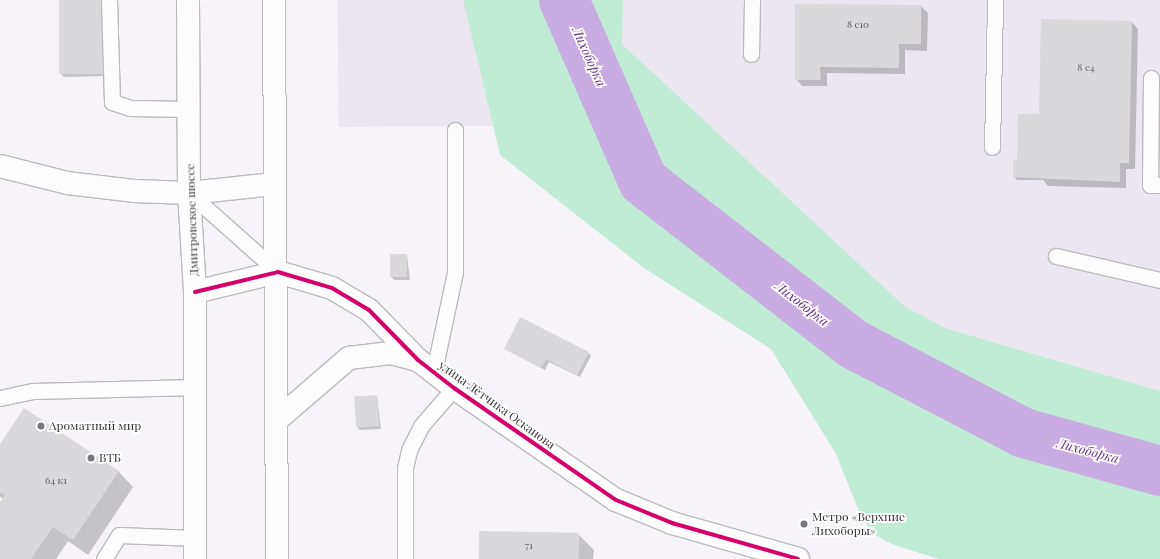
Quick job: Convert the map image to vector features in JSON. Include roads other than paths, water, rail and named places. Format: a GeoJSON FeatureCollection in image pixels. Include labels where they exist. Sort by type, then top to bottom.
{"type":"FeatureCollection","features":[{"type":"Feature","properties":{"kind":"main road","name":"Дмитровское шоссе"},"geometry":{"type":"LineString","coordinates":[[188,0],[190,109],[189,193],[195,292],[195,548]]}},
{"type":"Feature","properties":{"kind":"main road"},"geometry":{"type":"LineString","coordinates":[[274,0],[275,184],[278,272],[278,559]]}},
{"type":"Feature","properties":{"kind":"main road"},"geometry":{"type":"LineString","coordinates":[[0,166],[67,183],[189,193],[275,184]]}},
{"type":"Feature","properties":{"kind":"main road"},"geometry":{"type":"LineString","coordinates":[[195,292],[278,272]]}},
{"type":"Feature","properties":{"kind":"main road","name":"улица Лётчика Осканова"},"geometry":{"type":"LineString","coordinates":[[278,272],[332,288],[357,303],[454,388],[616,500],[672,523],[798,559]]}},
{"type":"Feature","properties":{"kind":"main road","name":"улица Лётчика Осканова"},"geometry":{"type":"LineString","coordinates":[[278,419],[349,358],[390,353],[426,365]]}},
{"type":"Feature","properties":{"kind":"lane"},"geometry":{"type":"LineString","coordinates":[[109,0],[112,102],[130,108],[190,109]]}},
{"type":"Feature","properties":{"kind":"lane"},"geometry":{"type":"LineString","coordinates":[[751,54],[752,0]]}},
{"type":"Feature","properties":{"kind":"lane"},"geometry":{"type":"LineString","coordinates":[[992,147],[996,0]]}},
{"type":"Feature","properties":{"kind":"lane"},"geometry":{"type":"LineString","coordinates":[[1151,78],[1150,185],[1160,185]]}},
{"type":"Feature","properties":{"kind":"lane"},"geometry":{"type":"LineString","coordinates":[[426,365],[455,272],[456,130]]}},
{"type":"Feature","properties":{"kind":"lane"},"geometry":{"type":"LineString","coordinates":[[189,193],[278,272]]}},
{"type":"Feature","properties":{"kind":"lane"},"geometry":{"type":"LineString","coordinates":[[1056,256],[1160,280]]}},
{"type":"Feature","properties":{"kind":"lane"},"geometry":{"type":"LineString","coordinates":[[0,398],[33,391],[196,387]]}},
{"type":"Feature","properties":{"kind":"lane"},"geometry":{"type":"LineString","coordinates":[[405,559],[405,468],[409,450],[421,426],[454,388]]}},
{"type":"Feature","properties":{"kind":"lane"},"geometry":{"type":"LineString","coordinates":[[104,559],[119,535],[195,548]]}},
{"type":"Feature","properties":{"kind":"waterway","name":"Лихоборка"},"geometry":{"type":"LineString","coordinates":[[564,0],[643,181],[853,344],[1024,433],[1160,471]]}},
{"type":"Feature","properties":{"kind":"place","name":"Ароматный мир"},"geometry":{"type":"Point","coordinates":[41,426]}},
{"type":"Feature","properties":{"kind":"place","name":"ВТБ"},"geometry":{"type":"Point","coordinates":[91,458]}},
{"type":"Feature","properties":{"kind":"place","name":"Метро «Верхние Лихоборы»"},"geometry":{"type":"Point","coordinates":[804,524]}}]}
